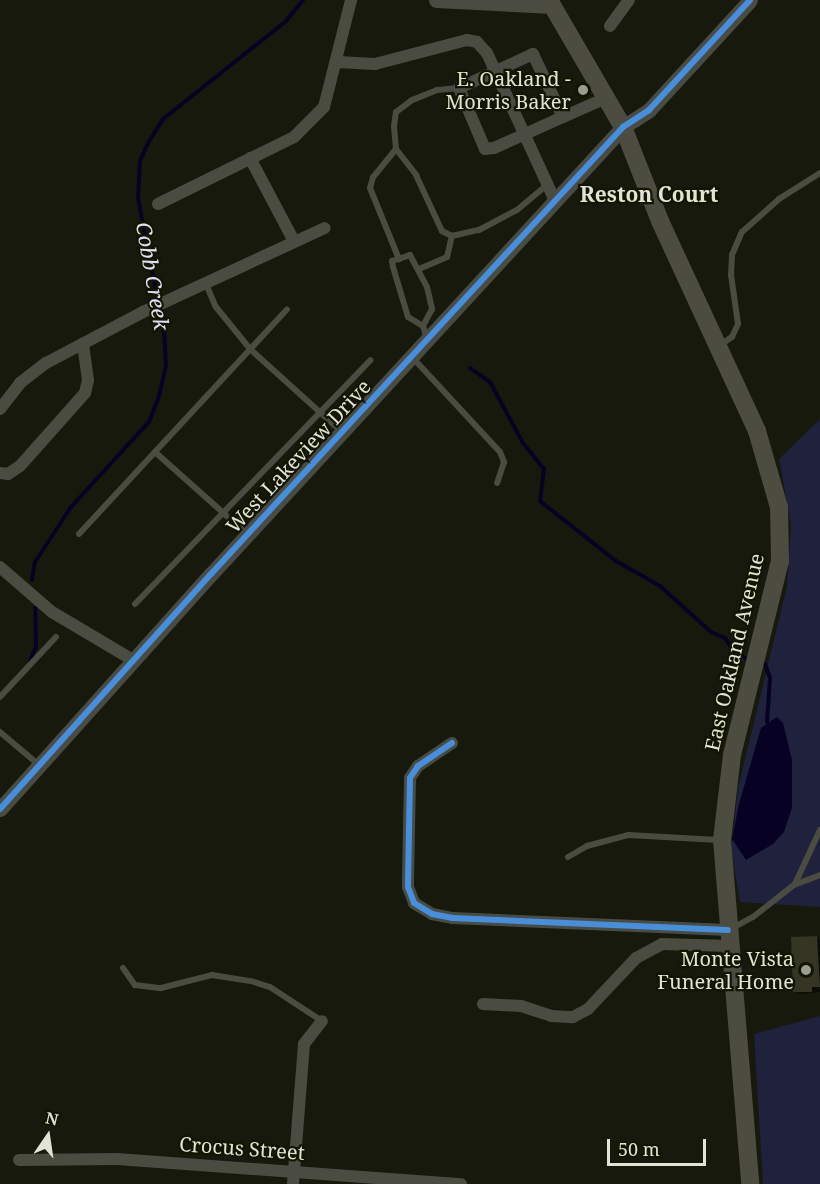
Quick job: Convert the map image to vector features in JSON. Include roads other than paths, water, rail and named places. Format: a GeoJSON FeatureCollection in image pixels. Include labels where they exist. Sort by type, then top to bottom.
{"type":"FeatureCollection","features":[{"type":"Feature","properties":{"kind":"main road","name":"East Oakland Avenue"},"geometry":{"type":"LineString","coordinates":[[550,3],[623,127],[660,221],[718,346],[768,463],[782,534],[773,595],[732,755],[722,840],[728,938],[750,1184]]}},
{"type":"Feature","properties":{"kind":"street"},"geometry":{"type":"LineString","coordinates":[[158,204],[294,137],[324,107],[351,0]]}},
{"type":"Feature","properties":{"kind":"street"},"geometry":{"type":"LineString","coordinates":[[436,0],[550,3]]}},
{"type":"Feature","properties":{"kind":"street"},"geometry":{"type":"LineString","coordinates":[[610,26],[629,0]]}},
{"type":"Feature","properties":{"kind":"street","name":"West Lakeview Drive"},"geometry":{"type":"LineString","coordinates":[[0,809],[133,660],[411,357],[425,332],[555,201],[623,127],[649,110],[750,0]]}},
{"type":"Feature","properties":{"kind":"street"},"geometry":{"type":"LineString","coordinates":[[337,62],[375,64],[467,40],[477,42],[487,53],[495,69],[555,201]]}},
{"type":"Feature","properties":{"kind":"street"},"geometry":{"type":"LineString","coordinates":[[563,117],[533,54],[495,69],[459,88],[485,149],[524,135],[606,98]]}},
{"type":"Feature","properties":{"kind":"street"},"geometry":{"type":"LineString","coordinates":[[250,158],[294,241]]}},
{"type":"Feature","properties":{"kind":"street"},"geometry":{"type":"LineString","coordinates":[[0,409],[20,383],[46,363],[143,312],[167,303],[325,228]]}},
{"type":"Feature","properties":{"kind":"street"},"geometry":{"type":"LineString","coordinates":[[0,473],[8,474],[20,466],[85,393],[88,380],[82,343]]}},
{"type":"Feature","properties":{"kind":"street"},"geometry":{"type":"LineString","coordinates":[[0,567],[52,612],[133,660]]}},
{"type":"Feature","properties":{"kind":"street"},"geometry":{"type":"LineString","coordinates":[[452,743],[418,766],[410,778],[408,887],[414,903],[432,914],[452,918],[728,938]]}},
{"type":"Feature","properties":{"kind":"street"},"geometry":{"type":"LineString","coordinates":[[483,1004],[521,1006],[551,1016],[573,1017],[588,1009],[636,958],[662,944],[728,938]]}},
{"type":"Feature","properties":{"kind":"street"},"geometry":{"type":"LineString","coordinates":[[293,1184],[304,1044],[322,1021]]}},
{"type":"Feature","properties":{"kind":"street","name":"Crocus Street"},"geometry":{"type":"LineString","coordinates":[[19,1160],[117,1159],[294,1170],[461,1184]]}},
{"type":"Feature","properties":{"kind":"lane"},"geometry":{"type":"LineString","coordinates":[[459,88],[430,92],[396,112],[396,149],[416,175],[434,221],[452,236],[465,236],[517,210],[547,185]]}},
{"type":"Feature","properties":{"kind":"lane"},"geometry":{"type":"LineString","coordinates":[[396,149],[373,177],[370,188],[399,259]]}},
{"type":"Feature","properties":{"kind":"lane"},"geometry":{"type":"LineString","coordinates":[[718,346],[732,338],[738,324],[731,275],[732,255],[742,232],[779,199],[820,173]]}},
{"type":"Feature","properties":{"kind":"lane"},"geometry":{"type":"LineString","coordinates":[[419,269],[447,257],[452,236]]}},
{"type":"Feature","properties":{"kind":"lane"},"geometry":{"type":"LineString","coordinates":[[410,255],[419,269],[432,309],[425,332],[408,317],[392,261],[410,255]]}},
{"type":"Feature","properties":{"kind":"lane"},"geometry":{"type":"LineString","coordinates":[[206,284],[216,307],[250,349],[342,432]]}},
{"type":"Feature","properties":{"kind":"lane"},"geometry":{"type":"LineString","coordinates":[[79,534],[287,309]]}},
{"type":"Feature","properties":{"kind":"lane"},"geometry":{"type":"LineString","coordinates":[[411,357],[500,452],[504,462],[497,483]]}},
{"type":"Feature","properties":{"kind":"lane"},"geometry":{"type":"LineString","coordinates":[[135,604],[371,360]]}},
{"type":"Feature","properties":{"kind":"lane"},"geometry":{"type":"LineString","coordinates":[[155,452],[248,534]]}},
{"type":"Feature","properties":{"kind":"lane"},"geometry":{"type":"LineString","coordinates":[[0,697],[56,637]]}},
{"type":"Feature","properties":{"kind":"lane"},"geometry":{"type":"LineString","coordinates":[[0,732],[38,765]]}},
{"type":"Feature","properties":{"kind":"lane"},"geometry":{"type":"LineString","coordinates":[[794,885],[820,830]]}},
{"type":"Feature","properties":{"kind":"lane"},"geometry":{"type":"LineString","coordinates":[[568,857],[586,846],[628,835],[722,840]]}},
{"type":"Feature","properties":{"kind":"lane"},"geometry":{"type":"LineString","coordinates":[[728,938],[794,885],[820,875]]}},
{"type":"Feature","properties":{"kind":"lane"},"geometry":{"type":"LineString","coordinates":[[123,968],[135,985],[161,988],[212,975],[260,984],[322,1021]]}},
{"type":"Feature","properties":{"kind":"waterway","name":"Cobb Creek"},"geometry":{"type":"LineString","coordinates":[[32,580],[35,562],[71,507],[149,422],[159,396],[166,366],[164,333],[138,198],[140,161],[148,143],[163,119],[286,21],[303,0]]}},
{"type":"Feature","properties":{"kind":"waterway"},"geometry":{"type":"LineString","coordinates":[[470,368],[490,382],[523,443],[544,469],[540,501],[616,561],[660,586],[711,632],[725,638],[737,655],[745,658]]}},
{"type":"Feature","properties":{"kind":"waterway","name":"Cobb Creek"},"geometry":{"type":"LineString","coordinates":[[29,664],[36,647],[35,608]]}},
{"type":"Feature","properties":{"kind":"waterway"},"geometry":{"type":"LineString","coordinates":[[765,664],[770,678],[767,722]]}},
{"type":"Feature","properties":{"kind":"place","name":"E. Oakland - Morris Baker"},"geometry":{"type":"Point","coordinates":[583,90]}},
{"type":"Feature","properties":{"kind":"place","name":"Monte Vista Funeral Home"},"geometry":{"type":"Point","coordinates":[806,970]}},
{"type":"Feature","properties":{"kind":"district","name":"Reston Court"},"geometry":{"type":"Point","coordinates":[649,194]}}]}
